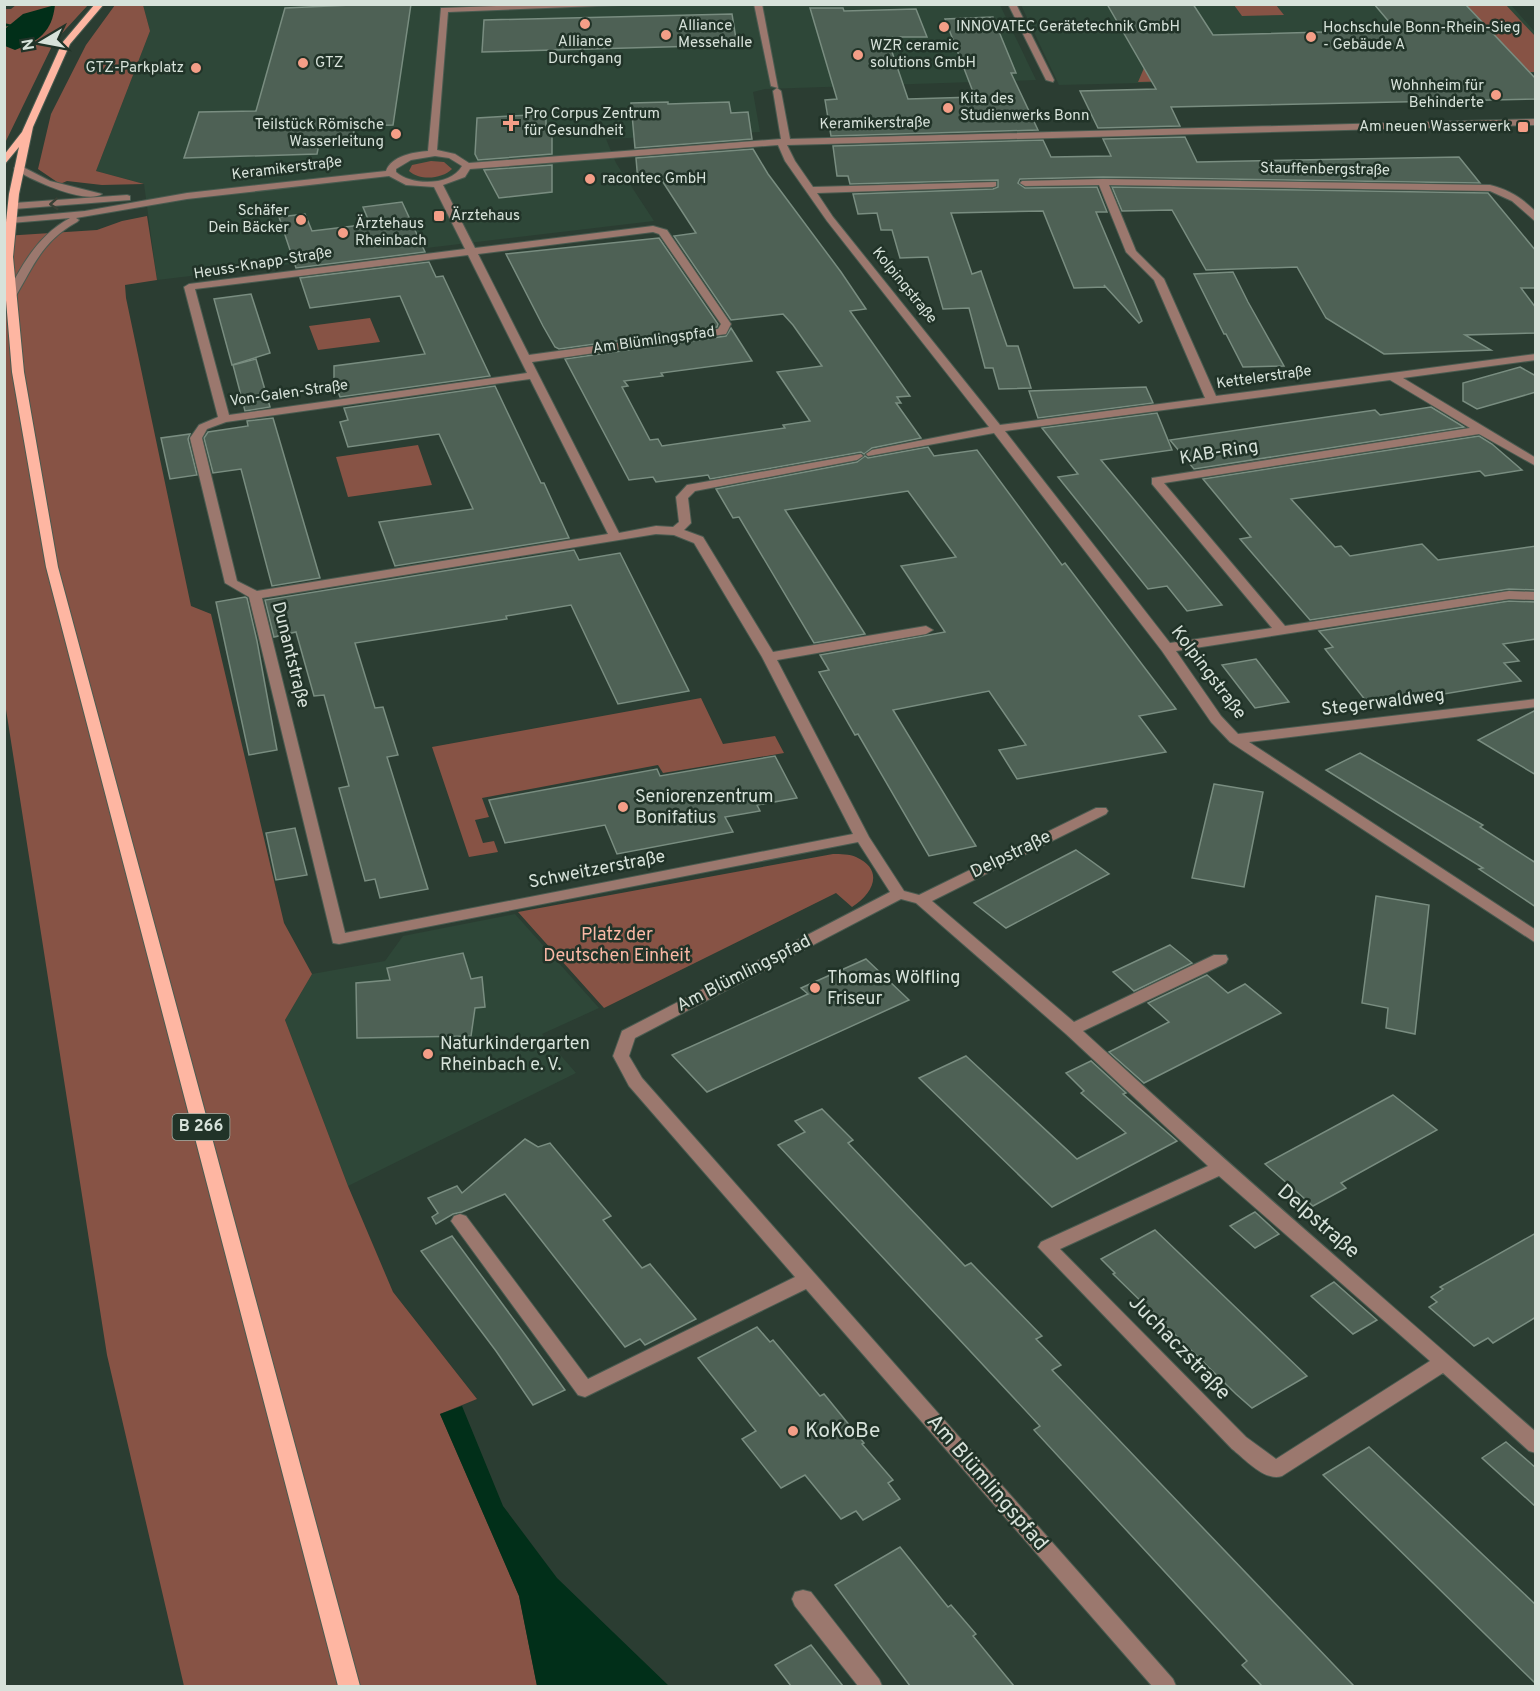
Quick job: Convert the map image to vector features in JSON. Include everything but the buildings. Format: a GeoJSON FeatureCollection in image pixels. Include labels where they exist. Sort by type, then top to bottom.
{"type":"FeatureCollection","features":[{"type":"Feature","properties":{"kind":"main road","name":"B 266"},"geometry":{"type":"LineString","coordinates":[[100,4],[66,43],[28,127],[9,207],[6,256],[18,372],[52,567],[349,1686]]}},
{"type":"Feature","properties":{"kind":"main road"},"geometry":{"type":"LineString","coordinates":[[4,162],[28,127]]}},
{"type":"Feature","properties":{"kind":"street"},"geometry":{"type":"LineString","coordinates":[[432,154],[445,7],[644,4]]}},
{"type":"Feature","properties":{"kind":"street","name":"Kolpingstraße"},"geometry":{"type":"LineString","coordinates":[[758,4],[776,89],[783,142],[790,161],[808,190],[1167,648],[1216,719],[1235,739],[1536,938]]}},
{"type":"Feature","properties":{"kind":"street"},"geometry":{"type":"LineString","coordinates":[[1012,4],[1050,80]]}},
{"type":"Feature","properties":{"kind":"street","name":"Keramikerstraße"},"geometry":{"type":"LineString","coordinates":[[391,173],[391,168],[402,160],[432,154],[458,158],[467,166],[783,142],[1536,122]]}},
{"type":"Feature","properties":{"kind":"street","name":"Keramikerstraße"},"geometry":{"type":"LineString","coordinates":[[391,173],[411,183],[437,183],[462,175],[467,166]]}},
{"type":"Feature","properties":{"kind":"street"},"geometry":{"type":"LineString","coordinates":[[19,168],[36,180],[57,189],[100,195],[154,196]]}},
{"type":"Feature","properties":{"kind":"street","name":"Keramikerstraße"},"geometry":{"type":"LineString","coordinates":[[8,221],[85,214],[187,196],[391,173]]}},
{"type":"Feature","properties":{"kind":"street"},"geometry":{"type":"LineString","coordinates":[[1103,182],[1131,252],[1159,279],[1212,400]]}},
{"type":"Feature","properties":{"kind":"street","name":"Stauffenbergstraße"},"geometry":{"type":"LineString","coordinates":[[1025,183],[1103,182],[1490,188],[1505,191],[1519,199],[1536,219]]}},
{"type":"Feature","properties":{"kind":"street"},"geometry":{"type":"LineString","coordinates":[[437,183],[615,537],[656,530],[676,531],[699,540],[769,657],[862,837],[899,894]]}},
{"type":"Feature","properties":{"kind":"street"},"geometry":{"type":"LineString","coordinates":[[808,190],[993,184]]}},
{"type":"Feature","properties":{"kind":"street","name":"Keramikerstraße"},"geometry":{"type":"LineString","coordinates":[[9,207],[154,196],[187,196]]}},
{"type":"Feature","properties":{"kind":"street"},"geometry":{"type":"LineString","coordinates":[[10,297],[44,239],[58,227],[85,214]]}},
{"type":"Feature","properties":{"kind":"street","name":"Am Blümlingspfad"},"geometry":{"type":"LineString","coordinates":[[472,250],[653,229],[663,232],[726,324],[722,332],[527,359]]}},
{"type":"Feature","properties":{"kind":"street","name":"Heuss-Knapp-Straße"},"geometry":{"type":"LineString","coordinates":[[224,419],[189,287],[472,250]]}},
{"type":"Feature","properties":{"kind":"street","name":"Kettelerstraße"},"geometry":{"type":"LineString","coordinates":[[997,429],[1536,357]]}},
{"type":"Feature","properties":{"kind":"street","name":"Von-Galen-Straße"},"geometry":{"type":"LineString","coordinates":[[255,595],[231,583],[196,438],[203,427],[224,419],[533,375]]}},
{"type":"Feature","properties":{"kind":"street"},"geometry":{"type":"LineString","coordinates":[[1390,375],[1536,463]]}},
{"type":"Feature","properties":{"kind":"street"},"geometry":{"type":"LineString","coordinates":[[872,454],[997,429]]}},
{"type":"Feature","properties":{"kind":"street","name":"KAB-Ring"},"geometry":{"type":"LineString","coordinates":[[1282,631],[1156,481],[1480,430]]}},
{"type":"Feature","properties":{"kind":"street"},"geometry":{"type":"LineString","coordinates":[[676,531],[686,524],[682,497],[691,488],[857,456]]}},
{"type":"Feature","properties":{"kind":"street","name":"Dunantstraße"},"geometry":{"type":"LineString","coordinates":[[339,939],[255,595],[615,537]]}},
{"type":"Feature","properties":{"kind":"street"},"geometry":{"type":"LineString","coordinates":[[1167,648],[1509,595],[1536,596]]}},
{"type":"Feature","properties":{"kind":"street"},"geometry":{"type":"LineString","coordinates":[[769,657],[926,630]]}},
{"type":"Feature","properties":{"kind":"street","name":"Stegerwaldweg"},"geometry":{"type":"LineString","coordinates":[[1235,739],[1536,703]]}},
{"type":"Feature","properties":{"kind":"street","name":"Delpstraße"},"geometry":{"type":"LineString","coordinates":[[921,900],[1101,811]]}},
{"type":"Feature","properties":{"kind":"street","name":"Schweitzerstraße"},"geometry":{"type":"LineString","coordinates":[[339,939],[862,837]]}},
{"type":"Feature","properties":{"kind":"street","name":"Am Blümlingspfad"},"geometry":{"type":"LineString","coordinates":[[899,894],[628,1035],[621,1056],[635,1082],[1165,1686]]}},
{"type":"Feature","properties":{"kind":"street","name":"Delpstraße"},"geometry":{"type":"LineString","coordinates":[[899,894],[921,900],[1072,1030],[1220,1168],[1536,1445]]}},
{"type":"Feature","properties":{"kind":"street"},"geometry":{"type":"LineString","coordinates":[[1072,1030],[1220,959]]}},
{"type":"Feature","properties":{"kind":"street","name":"Juchaczstraße"},"geometry":{"type":"LineString","coordinates":[[1220,1168],[1047,1248],[1239,1443],[1275,1470],[1444,1362]]}},
{"type":"Feature","properties":{"kind":"street"},"geometry":{"type":"LineString","coordinates":[[460,1221],[585,1389],[809,1279]]}},
{"type":"Feature","properties":{"kind":"street"},"geometry":{"type":"LineString","coordinates":[[803,1599],[871,1686]]}},
{"type":"Feature","properties":{"kind":"shaded area"},"geometry":{"type":"Polygon","coordinates":[[[55,5],[51,22],[37,39],[15,50],[5,46],[6,28],[23,14],[55,5]]]}},
{"type":"Feature","properties":{"kind":"shaded area"},"geometry":{"type":"Polygon","coordinates":[[[143,5],[1000,5],[1036,80],[765,89],[753,92],[760,132],[606,139],[616,163],[654,221],[157,280],[144,184],[96,171],[150,31],[143,5]]]}},
{"type":"Feature","properties":{"kind":"shaded area"},"geometry":{"type":"Polygon","coordinates":[[[1021,5],[1511,5],[1535,32],[1535,73],[1059,85],[1021,5]]]}},
{"type":"Feature","properties":{"kind":"shaded area","name":"Naturkindergarten Rheinbach e. V."},"geometry":{"type":"Polygon","coordinates":[[[515,914],[599,1008],[542,1034],[576,1073],[348,1186],[285,1020],[312,974],[385,961],[403,936],[515,914]]]}},
{"type":"Feature","properties":{"kind":"shaded area"},"geometry":{"type":"Polygon","coordinates":[[[462,1406],[503,1506],[557,1578],[669,1686],[537,1686],[519,1596],[440,1414],[462,1406]]]}},
{"type":"Feature","properties":{"kind":"green space"},"geometry":{"type":"Polygon","coordinates":[[[16,5],[88,5],[54,42],[5,143],[5,9],[11,9],[16,5]]]}},
{"type":"Feature","properties":{"kind":"green space"},"geometry":{"type":"Polygon","coordinates":[[[115,5],[143,5],[150,31],[96,171],[144,184],[102,185],[67,181],[60,184],[38,169],[51,114],[86,45],[115,5]]]}},
{"type":"Feature","properties":{"kind":"green space"},"geometry":{"type":"Polygon","coordinates":[[[1234,5],[1276,5],[1284,15],[1242,16],[1234,5]]]}},
{"type":"Feature","properties":{"kind":"green space"},"geometry":{"type":"Polygon","coordinates":[[[1465,5],[1506,5],[1535,36],[1535,72],[1138,82],[1144,68],[1248,65],[1398,39],[1465,5]]]}},
{"type":"Feature","properties":{"kind":"green space"},"geometry":{"type":"Polygon","coordinates":[[[431,161],[444,162],[452,169],[443,175],[431,178],[409,171],[412,165],[431,161]]]}},
{"type":"Feature","properties":{"kind":"green space"},"geometry":{"type":"Polygon","coordinates":[[[147,216],[157,280],[125,285],[126,298],[191,606],[211,614],[284,923],[312,974],[285,1020],[348,1186],[393,1292],[477,1399],[440,1414],[519,1596],[537,1686],[184,1686],[107,1355],[5,703],[4,236],[97,230],[122,221],[147,216]]]}},
{"type":"Feature","properties":{"kind":"green space"},"geometry":{"type":"Polygon","coordinates":[[[370,318],[380,342],[318,350],[309,326],[370,318]]]}},
{"type":"Feature","properties":{"kind":"green space"},"geometry":{"type":"Polygon","coordinates":[[[418,445],[432,485],[348,497],[336,457],[418,445]]]}},
{"type":"Feature","properties":{"kind":"green space"},"geometry":{"type":"Polygon","coordinates":[[[701,698],[723,744],[775,736],[784,753],[663,773],[658,765],[482,798],[489,817],[475,820],[483,843],[494,841],[498,852],[469,857],[432,747],[701,698]]]}},
{"type":"Feature","properties":{"kind":"green space","name":"Platz der Deutschen Einheit"},"geometry":{"type":"Polygon","coordinates":[[[833,854],[856,857],[871,868],[873,882],[870,889],[866,896],[852,907],[836,893],[604,1008],[518,912],[833,854]]]}},
{"type":"Feature","properties":{"kind":"waterway"},"geometry":{"type":"LineString","coordinates":[[4,25],[10,25]]}},
{"type":"Feature","properties":{"kind":"place","name":"Alliance Durchgang"},"geometry":{"type":"Point","coordinates":[585,24]}},
{"type":"Feature","properties":{"kind":"place","name":"INNOVATEC Gerätetechnik GmbH"},"geometry":{"type":"Point","coordinates":[944,27]}},
{"type":"Feature","properties":{"kind":"place","name":"Alliance Messehalle"},"geometry":{"type":"Point","coordinates":[666,35]}},
{"type":"Feature","properties":{"kind":"place","name":"Hochschule Bonn-Rhein-Sieg - Gebäude A"},"geometry":{"type":"Point","coordinates":[1311,37]}},
{"type":"Feature","properties":{"kind":"place","name":"WZR ceramic solutions GmbH"},"geometry":{"type":"Point","coordinates":[858,55]}},
{"type":"Feature","properties":{"kind":"place","name":"GTZ"},"geometry":{"type":"Point","coordinates":[303,63]}},
{"type":"Feature","properties":{"kind":"place","name":"GTZ-Parkplatz"},"geometry":{"type":"Point","coordinates":[196,68]}},
{"type":"Feature","properties":{"kind":"place","name":"Wohnheim für Behinderte"},"geometry":{"type":"Point","coordinates":[1496,95]}},
{"type":"Feature","properties":{"kind":"place","name":"Kita des Studienwerks Bonn"},"geometry":{"type":"Point","coordinates":[948,108]}},
{"type":"Feature","properties":{"kind":"place","name":"Pro Corpus Zentrum für Gesundheit"},"geometry":{"type":"Point","coordinates":[511,123]}},
{"type":"Feature","properties":{"kind":"place","name":"Am neuen Wasserwerk"},"geometry":{"type":"Point","coordinates":[1523,127]}},
{"type":"Feature","properties":{"kind":"place","name":"Teilstück Römische Wasserleitung"},"geometry":{"type":"Point","coordinates":[396,134]}},
{"type":"Feature","properties":{"kind":"place","name":"racontec GmbH"},"geometry":{"type":"Point","coordinates":[590,179]}},
{"type":"Feature","properties":{"kind":"place","name":"Ärztehaus"},"geometry":{"type":"Point","coordinates":[439,216]}},
{"type":"Feature","properties":{"kind":"place","name":"Schäfer Dein Bäcker"},"geometry":{"type":"Point","coordinates":[301,220]}},
{"type":"Feature","properties":{"kind":"place","name":"Ärztehaus Rheinbach"},"geometry":{"type":"Point","coordinates":[343,233]}},
{"type":"Feature","properties":{"kind":"place","name":"Seniorenzentrum Bonifatius"},"geometry":{"type":"Point","coordinates":[623,807]}},
{"type":"Feature","properties":{"kind":"place","name":"Thomas Wölfling Friseur"},"geometry":{"type":"Point","coordinates":[815,988]}},
{"type":"Feature","properties":{"kind":"place","name":"Naturkindergarten Rheinbach e. V."},"geometry":{"type":"Point","coordinates":[428,1054]}},
{"type":"Feature","properties":{"kind":"place","name":"KoKoBe"},"geometry":{"type":"Point","coordinates":[793,1431]}}]}
